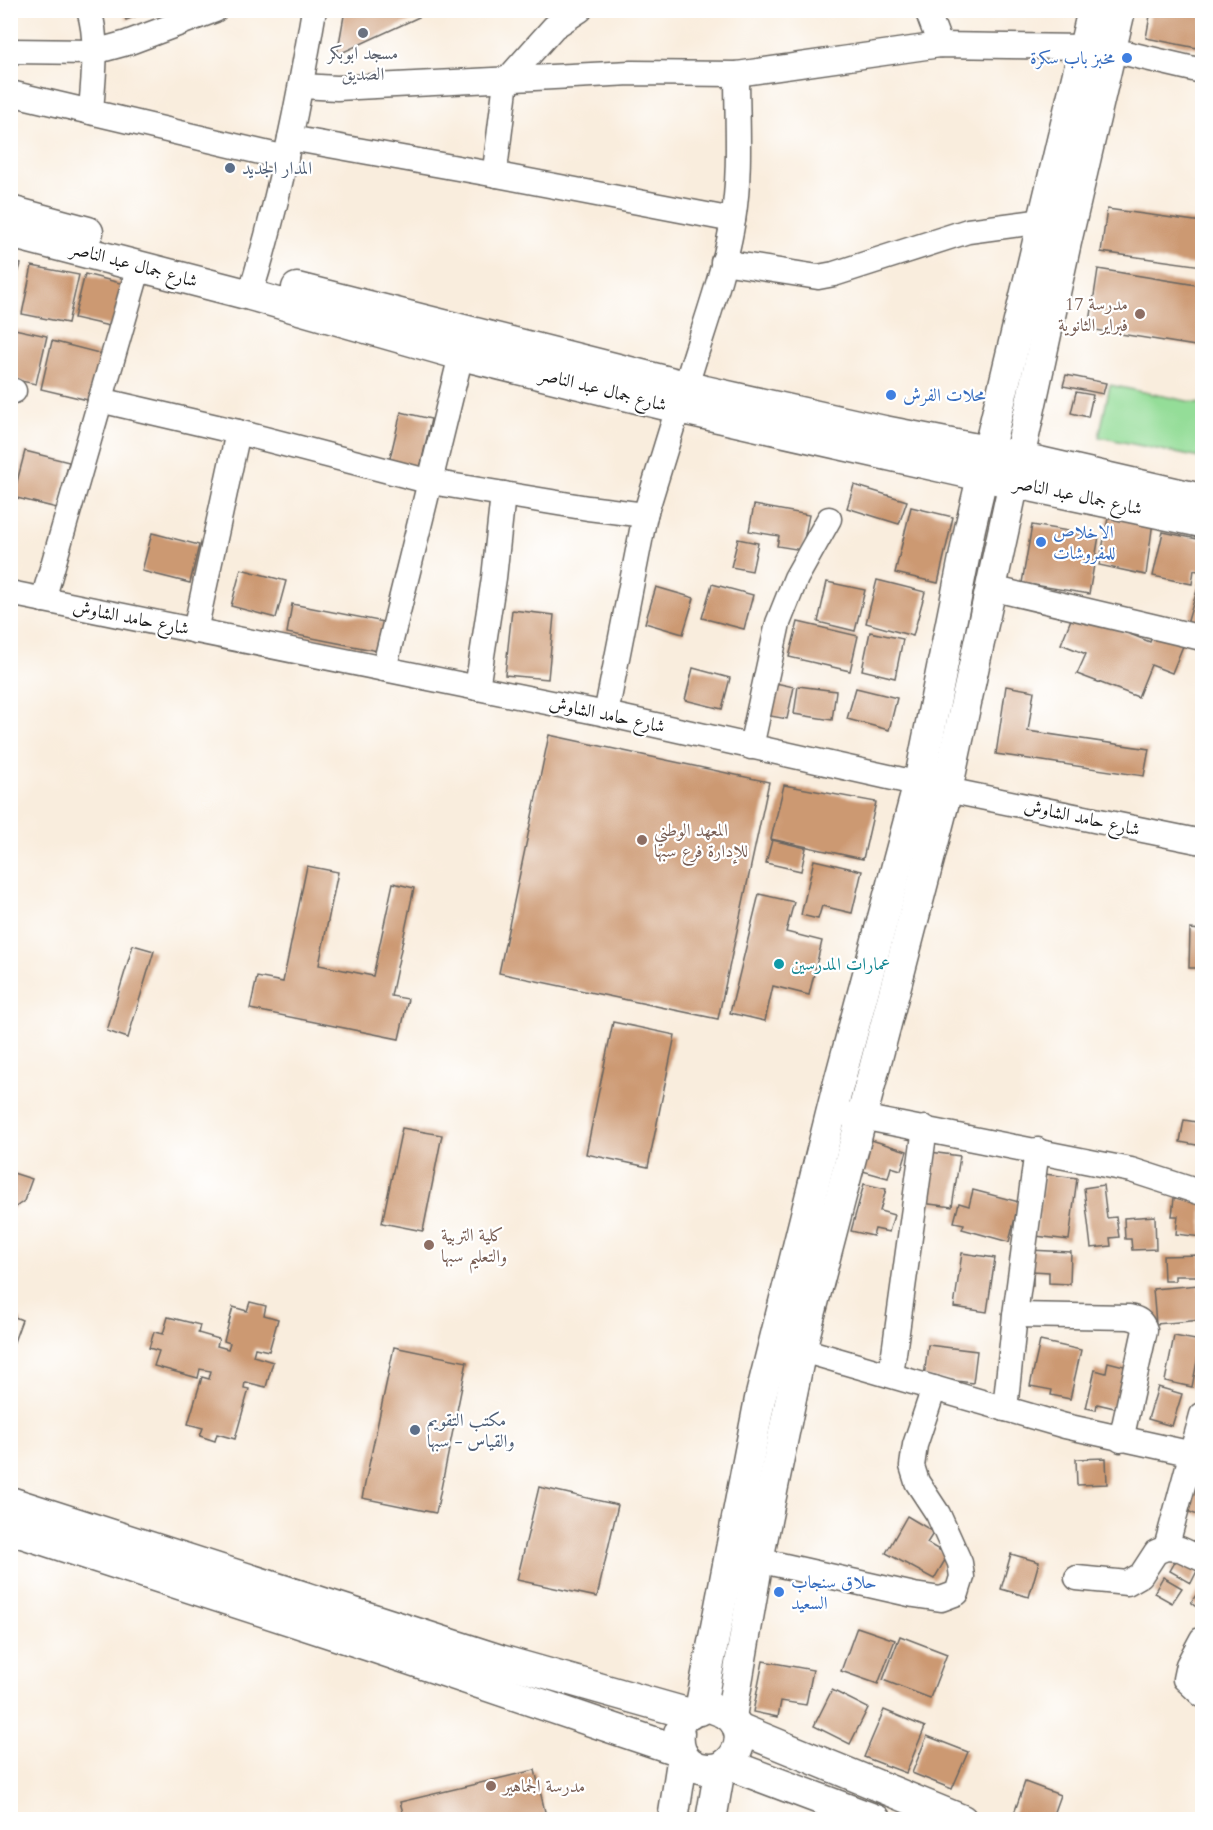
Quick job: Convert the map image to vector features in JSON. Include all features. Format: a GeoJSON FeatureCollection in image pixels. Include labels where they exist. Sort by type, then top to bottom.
{"type":"FeatureCollection","features":[{"type":"Feature","properties":{"kind":"main road"},"geometry":{"type":"LineString","coordinates":[[10,1529],[370,1646],[681,1753],[690,1763],[699,1768],[710,1770],[724,1766],[734,1757],[739,1748],[740,1738],[734,1723],[788,1345],[832,1111],[933,786],[991,588],[1066,242],[1098,48],[1093,10]]}},
{"type":"Feature","properties":{"kind":"main road"},"geometry":{"type":"LineString","coordinates":[[673,1820],[681,1753],[678,1741],[679,1731],[683,1722],[695,1712],[760,1399],[788,1345],[861,1116],[933,786],[985,463],[1043,221],[1098,48],[1120,10]]}},
{"type":"Feature","properties":{"kind":"main road","name":"شارع جمال عبد الناصر"},"geometry":{"type":"LineString","coordinates":[[10,211],[253,286],[461,355],[682,397],[985,463],[1203,522]]}},
{"type":"Feature","properties":{"kind":"main road","name":"شارع جمال عبد الناصر"},"geometry":{"type":"LineString","coordinates":[[10,233],[138,266],[253,286],[319,294],[682,397]]}},
{"type":"Feature","properties":{"kind":"main road","name":"شارع جمال عبد الناصر"},"geometry":{"type":"LineString","coordinates":[[1016,470],[1203,499]]}},
{"type":"Feature","properties":{"kind":"main road"},"geometry":{"type":"LineString","coordinates":[[10,1502],[500,1660],[695,1712],[716,1709],[734,1723],[962,1820]]}},
{"type":"Feature","properties":{"kind":"main road"},"geometry":{"type":"LineString","coordinates":[[711,1820],[724,1766]]}},
{"type":"Feature","properties":{"kind":"main road"},"geometry":{"type":"LineString","coordinates":[[724,1766],[876,1820]]}},
{"type":"Feature","properties":{"kind":"street"},"geometry":{"type":"LineString","coordinates":[[89,10],[93,24],[94,52],[91,112]]}},
{"type":"Feature","properties":{"kind":"street"},"geometry":{"type":"LineString","coordinates":[[10,51],[94,52],[127,43],[214,10]]}},
{"type":"Feature","properties":{"kind":"street"},"geometry":{"type":"LineString","coordinates":[[253,286],[302,86],[314,10]]}},
{"type":"Feature","properties":{"kind":"street"},"geometry":{"type":"LineString","coordinates":[[497,175],[496,162],[506,81],[554,27],[580,10]]}},
{"type":"Feature","properties":{"kind":"street"},"geometry":{"type":"LineString","coordinates":[[927,10],[940,45]]}},
{"type":"Feature","properties":{"kind":"street"},"geometry":{"type":"LineString","coordinates":[[302,86],[337,88],[631,73],[737,74],[940,45],[1098,48],[1203,71]]}},
{"type":"Feature","properties":{"kind":"street"},"geometry":{"type":"LineString","coordinates":[[606,714],[645,516],[716,291],[733,220],[737,184],[737,74]]}},
{"type":"Feature","properties":{"kind":"street"},"geometry":{"type":"LineString","coordinates":[[10,93],[91,112],[288,148],[497,175],[733,220]]}},
{"type":"Feature","properties":{"kind":"street"},"geometry":{"type":"LineString","coordinates":[[723,262],[818,277],[834,274],[968,231],[1043,221]]}},
{"type":"Feature","properties":{"kind":"street"},"geometry":{"type":"LineString","coordinates":[[43,600],[138,266]]}},
{"type":"Feature","properties":{"kind":"street"},"geometry":{"type":"LineString","coordinates":[[384,669],[461,355]]}},
{"type":"Feature","properties":{"kind":"street"},"geometry":{"type":"LineString","coordinates":[[100,400],[238,432],[431,482],[645,516]]}},
{"type":"Feature","properties":{"kind":"street"},"geometry":{"type":"LineString","coordinates":[[195,631],[238,432]]}},
{"type":"Feature","properties":{"kind":"street"},"geometry":{"type":"LineString","coordinates":[[477,688],[494,578],[503,494]]}},
{"type":"Feature","properties":{"kind":"street"},"geometry":{"type":"LineString","coordinates":[[751,747],[778,623],[796,578],[829,519]]}},
{"type":"Feature","properties":{"kind":"street"},"geometry":{"type":"LineString","coordinates":[[991,588],[1203,638]]}},
{"type":"Feature","properties":{"kind":"street","name":"شارع حامد الشاوش"},"geometry":{"type":"LineString","coordinates":[[10,593],[606,714],[751,747],[1203,842]]}},
{"type":"Feature","properties":{"kind":"street"},"geometry":{"type":"LineString","coordinates":[[832,1111],[1131,1170],[1203,1193]]}},
{"type":"Feature","properties":{"kind":"street"},"geometry":{"type":"LineString","coordinates":[[891,1375],[925,1128]]}},
{"type":"Feature","properties":{"kind":"street"},"geometry":{"type":"LineString","coordinates":[[1005,1408],[1037,1150]]}},
{"type":"Feature","properties":{"kind":"street"},"geometry":{"type":"LineString","coordinates":[[1015,1315],[1129,1317],[1138,1319],[1142,1323],[1145,1330],[1121,1440]]}},
{"type":"Feature","properties":{"kind":"street"},"geometry":{"type":"LineString","coordinates":[[788,1345],[1065,1426],[1121,1440],[1197,1454]]}},
{"type":"Feature","properties":{"kind":"street"},"geometry":{"type":"LineString","coordinates":[[758,1560],[914,1595],[941,1599],[957,1593],[962,1577],[960,1563],[938,1514],[917,1482],[912,1466],[915,1445],[934,1388]]}},
{"type":"Feature","properties":{"kind":"street"},"geometry":{"type":"LineString","coordinates":[[1166,1548],[1197,1454],[1203,1415]]}},
{"type":"Feature","properties":{"kind":"street"},"geometry":{"type":"LineString","coordinates":[[1077,1578],[1127,1583],[1141,1575],[1156,1552],[1166,1548],[1179,1549],[1203,1559]]}},
{"type":"Feature","properties":{"kind":"street"},"geometry":{"type":"LineString","coordinates":[[1203,1639],[1188,1665],[1185,1679],[1203,1695]]}},
{"type":"Feature","properties":{"kind":"green space"},"geometry":{"type":"Polygon","coordinates":[[[1110,385],[1202,404],[1200,458],[1099,437],[1110,385]]]}},
{"type":"Feature","properties":{"kind":"building"},"geometry":{"type":"Polygon","coordinates":[[[122,10],[150,10],[150,11],[126,20],[122,10]]]}},
{"type":"Feature","properties":{"kind":"building","name":"مسجد ابوبكر الصديق"},"geometry":{"type":"Polygon","coordinates":[[[345,10],[434,10],[337,55],[345,10]]]}},
{"type":"Feature","properties":{"kind":"building"},"geometry":{"type":"Polygon","coordinates":[[[1151,10],[1202,10],[1202,49],[1146,38],[1151,10]]]}},
{"type":"Feature","properties":{"kind":"building"},"geometry":{"type":"Polygon","coordinates":[[[1107,209],[1202,222],[1202,266],[1101,252],[1107,209]]]}},
{"type":"Feature","properties":{"kind":"building"},"geometry":{"type":"Polygon","coordinates":[[[10,261],[21,264],[11,296],[10,295],[10,261]]]}},
{"type":"Feature","properties":{"kind":"building"},"geometry":{"type":"Polygon","coordinates":[[[32,266],[79,275],[68,323],[22,314],[32,266]]]}},
{"type":"Feature","properties":{"kind":"building"},"geometry":{"type":"Polygon","coordinates":[[[1098,269],[1202,286],[1202,347],[1089,329],[1098,269]]]}},
{"type":"Feature","properties":{"kind":"building"},"geometry":{"type":"Polygon","coordinates":[[[85,274],[124,284],[114,327],[74,318],[85,274]]]}},
{"type":"Feature","properties":{"kind":"building"},"geometry":{"type":"Polygon","coordinates":[[[10,328],[47,336],[36,384],[10,379],[10,328]]]}},
{"type":"Feature","properties":{"kind":"building"},"geometry":{"type":"Polygon","coordinates":[[[52,341],[103,354],[92,401],[41,389],[52,341]]]}},
{"type":"Feature","properties":{"kind":"building"},"geometry":{"type":"Polygon","coordinates":[[[1066,375],[1106,383],[1103,394],[1063,386],[1066,375]]]}},
{"type":"Feature","properties":{"kind":"building"},"geometry":{"type":"Polygon","coordinates":[[[1076,392],[1093,395],[1088,417],[1071,413],[1076,392]]]}},
{"type":"Feature","properties":{"kind":"building"},"geometry":{"type":"Polygon","coordinates":[[[401,412],[431,419],[420,469],[389,462],[401,412]]]}},
{"type":"Feature","properties":{"kind":"building"},"geometry":{"type":"Polygon","coordinates":[[[25,451],[69,462],[57,508],[13,497],[25,451]]]}},
{"type":"Feature","properties":{"kind":"building"},"geometry":{"type":"Polygon","coordinates":[[[854,485],[907,501],[899,524],[847,508],[854,485]]]}},
{"type":"Feature","properties":{"kind":"building"},"geometry":{"type":"Polygon","coordinates":[[[754,505],[809,515],[802,550],[777,546],[779,536],[749,531],[754,505]]]}},
{"type":"Feature","properties":{"kind":"building"},"geometry":{"type":"Polygon","coordinates":[[[911,507],[953,517],[938,583],[895,573],[911,507]]]}},
{"type":"Feature","properties":{"kind":"building"},"geometry":{"type":"Polygon","coordinates":[[[1109,513],[1153,521],[1146,575],[1099,565],[1109,513]]]}},
{"type":"Feature","properties":{"kind":"building"},"geometry":{"type":"Polygon","coordinates":[[[1032,525],[1099,536],[1089,594],[1022,583],[1032,525]]]}},
{"type":"Feature","properties":{"kind":"building"},"geometry":{"type":"Polygon","coordinates":[[[1163,532],[1202,540],[1202,572],[1194,570],[1192,584],[1153,576],[1163,532]]]}},
{"type":"Feature","properties":{"kind":"building"},"geometry":{"type":"Polygon","coordinates":[[[152,533],[199,545],[190,583],[142,571],[152,533]]]}},
{"type":"Feature","properties":{"kind":"building"},"geometry":{"type":"Polygon","coordinates":[[[738,539],[758,543],[752,571],[731,567],[738,539]]]}},
{"type":"Feature","properties":{"kind":"building"},"geometry":{"type":"Polygon","coordinates":[[[241,569],[286,581],[276,618],[231,606],[241,569]]]}},
{"type":"Feature","properties":{"kind":"building"},"geometry":{"type":"Polygon","coordinates":[[[1202,577],[1202,628],[1187,624],[1202,577]]]}},
{"type":"Feature","properties":{"kind":"building"},"geometry":{"type":"Polygon","coordinates":[[[877,580],[925,592],[913,636],[866,623],[877,580]]]}},
{"type":"Feature","properties":{"kind":"building"},"geometry":{"type":"Polygon","coordinates":[[[827,582],[865,590],[855,631],[818,622],[827,582]]]}},
{"type":"Feature","properties":{"kind":"building"},"geometry":{"type":"Polygon","coordinates":[[[712,584],[753,595],[744,629],[702,618],[712,584]]]}},
{"type":"Feature","properties":{"kind":"building"},"geometry":{"type":"Polygon","coordinates":[[[656,587],[694,598],[683,634],[645,623],[656,587]]]}},
{"type":"Feature","properties":{"kind":"building"},"geometry":{"type":"Polygon","coordinates":[[[292,604],[389,623],[383,652],[287,633],[292,604]]]}},
{"type":"Feature","properties":{"kind":"building"},"geometry":{"type":"Polygon","coordinates":[[[512,610],[554,615],[548,679],[505,675],[512,610]]]}},
{"type":"Feature","properties":{"kind":"building"},"geometry":{"type":"Polygon","coordinates":[[[1074,612],[1150,642],[1155,629],[1185,641],[1172,673],[1151,665],[1138,697],[1077,674],[1086,654],[1061,644],[1074,612]]]}},
{"type":"Feature","properties":{"kind":"building"},"geometry":{"type":"Polygon","coordinates":[[[798,622],[858,636],[850,671],[789,657],[798,622]]]}},
{"type":"Feature","properties":{"kind":"building"},"geometry":{"type":"Polygon","coordinates":[[[870,632],[903,639],[895,678],[862,670],[870,632]]]}},
{"type":"Feature","properties":{"kind":"building"},"geometry":{"type":"Polygon","coordinates":[[[693,668],[730,678],[722,709],[685,700],[693,668]]]}},
{"type":"Feature","properties":{"kind":"building"},"geometry":{"type":"Polygon","coordinates":[[[771,682],[794,687],[787,719],[765,715],[771,682]]]}},
{"type":"Feature","properties":{"kind":"building"},"geometry":{"type":"Polygon","coordinates":[[[798,686],[836,691],[832,720],[794,714],[798,686]]]}},
{"type":"Feature","properties":{"kind":"building"},"geometry":{"type":"Polygon","coordinates":[[[1006,686],[1034,691],[1028,731],[1149,749],[1144,776],[996,754],[1006,686]]]}},
{"type":"Feature","properties":{"kind":"building"},"geometry":{"type":"Polygon","coordinates":[[[856,688],[897,698],[889,730],[847,719],[856,688]]]}},
{"type":"Feature","properties":{"kind":"building","name":"المعهد الوطني للإدارة فرع سبها"},"geometry":{"type":"Polygon","coordinates":[[[549,735],[769,782],[718,1019],[499,973],[549,735]]]}},
{"type":"Feature","properties":{"kind":"building"},"geometry":{"type":"Polygon","coordinates":[[[784,785],[876,802],[863,859],[771,839],[784,785]]]}},
{"type":"Feature","properties":{"kind":"building"},"geometry":{"type":"Polygon","coordinates":[[[772,840],[806,848],[801,871],[766,863],[772,840]]]}},
{"type":"Feature","properties":{"kind":"building"},"geometry":{"type":"Polygon","coordinates":[[[814,860],[862,871],[852,913],[822,906],[818,919],[801,915],[814,860]]]}},
{"type":"Feature","properties":{"kind":"building"},"geometry":{"type":"Polygon","coordinates":[[[307,866],[338,872],[319,965],[373,976],[393,883],[414,888],[391,996],[408,999],[399,1039],[250,1009],[257,977],[283,982],[307,866]]]}},
{"type":"Feature","properties":{"kind":"building","name":"عمارات المدرسين"},"geometry":{"type":"Polygon","coordinates":[[[759,894],[794,902],[786,932],[822,941],[809,995],[773,986],[765,1021],[730,1013],[759,894]]]}},
{"type":"Feature","properties":{"kind":"building"},"geometry":{"type":"Polygon","coordinates":[[[1190,929],[1202,930],[1202,968],[1189,968],[1190,929]]]}},
{"type":"Feature","properties":{"kind":"building"},"geometry":{"type":"Polygon","coordinates":[[[133,945],[154,951],[128,1038],[107,1031],[133,945]]]}},
{"type":"Feature","properties":{"kind":"building"},"geometry":{"type":"Polygon","coordinates":[[[613,1022],[675,1035],[648,1167],[586,1154],[613,1022]]]}},
{"type":"Feature","properties":{"kind":"building"},"geometry":{"type":"Polygon","coordinates":[[[1184,1120],[1202,1123],[1202,1146],[1180,1142],[1184,1120]]]}},
{"type":"Feature","properties":{"kind":"building"},"geometry":{"type":"Polygon","coordinates":[[[402,1128],[442,1135],[423,1231],[382,1223],[402,1128]]]}},
{"type":"Feature","properties":{"kind":"building"},"geometry":{"type":"Polygon","coordinates":[[[868,1139],[907,1151],[901,1170],[891,1167],[888,1178],[859,1170],[868,1139]]]}},
{"type":"Feature","properties":{"kind":"building"},"geometry":{"type":"Polygon","coordinates":[[[930,1152],[960,1156],[952,1207],[922,1203],[930,1152]]]}},
{"type":"Feature","properties":{"kind":"building"},"geometry":{"type":"Polygon","coordinates":[[[10,1172],[32,1179],[24,1201],[10,1211],[10,1172]]]}},
{"type":"Feature","properties":{"kind":"building"},"geometry":{"type":"Polygon","coordinates":[[[1044,1174],[1077,1178],[1069,1240],[1036,1236],[1044,1174]]]}},
{"type":"Feature","properties":{"kind":"building"},"geometry":{"type":"Polygon","coordinates":[[[864,1184],[886,1189],[880,1211],[894,1215],[889,1232],[875,1229],[873,1236],[851,1231],[864,1184]]]}},
{"type":"Feature","properties":{"kind":"building"},"geometry":{"type":"Polygon","coordinates":[[[1103,1185],[1107,1218],[1116,1217],[1119,1237],[1110,1238],[1111,1246],[1091,1248],[1084,1188],[1103,1185]]]}},
{"type":"Feature","properties":{"kind":"building"},"geometry":{"type":"Polygon","coordinates":[[[973,1190],[1019,1202],[1009,1242],[962,1229],[964,1224],[954,1222],[959,1203],[969,1206],[973,1190]]]}},
{"type":"Feature","properties":{"kind":"building"},"geometry":{"type":"Polygon","coordinates":[[[1174,1198],[1202,1201],[1202,1237],[1176,1234],[1178,1216],[1172,1216],[1174,1198]]]}},
{"type":"Feature","properties":{"kind":"building"},"geometry":{"type":"Polygon","coordinates":[[[1155,1216],[1156,1249],[1132,1250],[1131,1239],[1125,1239],[1124,1218],[1155,1216]]]}},
{"type":"Feature","properties":{"kind":"building"},"geometry":{"type":"Polygon","coordinates":[[[1029,1250],[1071,1252],[1070,1284],[1049,1283],[1049,1272],[1033,1271],[1033,1286],[1027,1286],[1029,1250]]]}},
{"type":"Feature","properties":{"kind":"building"},"geometry":{"type":"Polygon","coordinates":[[[962,1253],[995,1258],[987,1312],[954,1307],[962,1253]]]}},
{"type":"Feature","properties":{"kind":"building"},"geometry":{"type":"Polygon","coordinates":[[[1201,1255],[1201,1276],[1175,1276],[1175,1281],[1164,1281],[1163,1256],[1201,1255]]]}},
{"type":"Feature","properties":{"kind":"building"},"geometry":{"type":"Polygon","coordinates":[[[1199,1285],[1202,1320],[1156,1324],[1153,1289],[1199,1285]]]}},
{"type":"Feature","properties":{"kind":"building"},"geometry":{"type":"Polygon","coordinates":[[[250,1302],[266,1306],[264,1315],[278,1319],[269,1351],[255,1348],[253,1356],[273,1362],[266,1387],[245,1382],[244,1388],[249,1389],[235,1439],[217,1434],[215,1441],[200,1436],[203,1428],[188,1424],[202,1377],[209,1379],[211,1371],[200,1369],[198,1378],[154,1366],[159,1351],[149,1348],[154,1332],[163,1334],[168,1317],[200,1325],[198,1333],[219,1339],[217,1346],[228,1349],[230,1343],[224,1341],[233,1307],[247,1311],[250,1302]]]}},
{"type":"Feature","properties":{"kind":"building"},"geometry":{"type":"Polygon","coordinates":[[[10,1315],[22,1320],[11,1350],[10,1350],[10,1315]]]}},
{"type":"Feature","properties":{"kind":"building"},"geometry":{"type":"Polygon","coordinates":[[[1174,1336],[1201,1341],[1192,1387],[1165,1381],[1174,1336]]]}},
{"type":"Feature","properties":{"kind":"building"},"geometry":{"type":"Polygon","coordinates":[[[1040,1341],[1081,1350],[1070,1399],[1051,1395],[1052,1390],[1030,1386],[1040,1341]]]}},
{"type":"Feature","properties":{"kind":"building"},"geometry":{"type":"Polygon","coordinates":[[[928,1345],[977,1351],[973,1383],[924,1377],[928,1345]]]}},
{"type":"Feature","properties":{"kind":"building","name":"مكتب التقويم والقياس - سبها"},"geometry":{"type":"Polygon","coordinates":[[[394,1347],[467,1362],[436,1513],[362,1498],[394,1347]]]}},
{"type":"Feature","properties":{"kind":"building"},"geometry":{"type":"Polygon","coordinates":[[[1108,1362],[1128,1367],[1119,1409],[1097,1404],[1096,1410],[1086,1408],[1095,1370],[1106,1373],[1108,1362]]]}},
{"type":"Feature","properties":{"kind":"building"},"geometry":{"type":"Polygon","coordinates":[[[1158,1387],[1182,1394],[1172,1426],[1148,1419],[1158,1387]]]}},
{"type":"Feature","properties":{"kind":"building"},"geometry":{"type":"Polygon","coordinates":[[[1106,1458],[1107,1484],[1077,1485],[1076,1459],[1106,1458]]]}},
{"type":"Feature","properties":{"kind":"building"},"geometry":{"type":"Polygon","coordinates":[[[1188,1477],[1202,1483],[1202,1517],[1175,1506],[1188,1477]]]}},
{"type":"Feature","properties":{"kind":"building"},"geometry":{"type":"Polygon","coordinates":[[[539,1487],[618,1505],[597,1597],[517,1580],[539,1487]]]}},
{"type":"Feature","properties":{"kind":"building"},"geometry":{"type":"Polygon","coordinates":[[[907,1516],[934,1532],[927,1543],[948,1555],[934,1579],[886,1553],[907,1516]]]}},
{"type":"Feature","properties":{"kind":"building"},"geometry":{"type":"Polygon","coordinates":[[[1182,1550],[1202,1561],[1191,1583],[1170,1571],[1182,1550]]]}},
{"type":"Feature","properties":{"kind":"building"},"geometry":{"type":"Polygon","coordinates":[[[1011,1554],[1039,1562],[1029,1597],[1001,1589],[1011,1554]]]}},
{"type":"Feature","properties":{"kind":"building"},"geometry":{"type":"Polygon","coordinates":[[[1163,1577],[1182,1588],[1172,1603],[1154,1593],[1163,1577]]]}},
{"type":"Feature","properties":{"kind":"building"},"geometry":{"type":"Polygon","coordinates":[[[1202,1587],[1202,1611],[1191,1602],[1202,1587]]]}},
{"type":"Feature","properties":{"kind":"building"},"geometry":{"type":"Polygon","coordinates":[[[857,1627],[895,1640],[878,1684],[841,1671],[857,1627]]]}},
{"type":"Feature","properties":{"kind":"building"},"geometry":{"type":"Polygon","coordinates":[[[900,1636],[947,1654],[930,1698],[883,1680],[900,1636]]]}},
{"type":"Feature","properties":{"kind":"building"},"geometry":{"type":"Polygon","coordinates":[[[763,1661],[813,1670],[806,1705],[781,1701],[778,1717],[753,1712],[763,1661]]]}},
{"type":"Feature","properties":{"kind":"building"},"geometry":{"type":"Polygon","coordinates":[[[832,1690],[868,1708],[850,1744],[814,1726],[832,1690]]]}},
{"type":"Feature","properties":{"kind":"building"},"geometry":{"type":"Polygon","coordinates":[[[884,1710],[925,1727],[906,1773],[864,1757],[884,1710]]]}},
{"type":"Feature","properties":{"kind":"building"},"geometry":{"type":"Polygon","coordinates":[[[927,1736],[968,1752],[952,1789],[912,1773],[927,1736]]]}},
{"type":"Feature","properties":{"kind":"building"},"geometry":{"type":"Polygon","coordinates":[[[535,1770],[547,1820],[405,1820],[400,1802],[535,1770]]]}},
{"type":"Feature","properties":{"kind":"building"},"geometry":{"type":"Polygon","coordinates":[[[1025,1782],[1060,1795],[1051,1820],[1012,1819],[1025,1782]]]}},
{"type":"Feature","properties":{"kind":"place","name":"مسجد ابوبكر الصديق"},"geometry":{"type":"Point","coordinates":[363,33]}},
{"type":"Feature","properties":{"kind":"place","name":"مخبز باب سكرة"},"geometry":{"type":"Point","coordinates":[1127,58]}},
{"type":"Feature","properties":{"kind":"place","name":"المدار الجديد"},"geometry":{"type":"Point","coordinates":[230,168]}},
{"type":"Feature","properties":{"kind":"place","name":"مدرسة 17 فبراير الثانوية"},"geometry":{"type":"Point","coordinates":[1140,314]}},
{"type":"Feature","properties":{"kind":"place","name":"محلات الفرش"},"geometry":{"type":"Point","coordinates":[891,395]}},
{"type":"Feature","properties":{"kind":"place","name":"الاخلاص للمفروشات"},"geometry":{"type":"Point","coordinates":[1041,542]}},
{"type":"Feature","properties":{"kind":"place","name":"المعهد الوطني للإدارة فرع سبها"},"geometry":{"type":"Point","coordinates":[642,840]}},
{"type":"Feature","properties":{"kind":"place","name":"عمارات المدرسين"},"geometry":{"type":"Point","coordinates":[779,964]}},
{"type":"Feature","properties":{"kind":"place","name":"كلية التربية والتعليم سبها"},"geometry":{"type":"Point","coordinates":[429,1245]}},
{"type":"Feature","properties":{"kind":"place","name":"مكتب التقويم والقياس - سبها"},"geometry":{"type":"Point","coordinates":[415,1430]}},
{"type":"Feature","properties":{"kind":"place","name":"حلاق سنجاب السعيد"},"geometry":{"type":"Point","coordinates":[779,1592]}},
{"type":"Feature","properties":{"kind":"place","name":"مدرسة الجماهير"},"geometry":{"type":"Point","coordinates":[491,1786]}}]}
